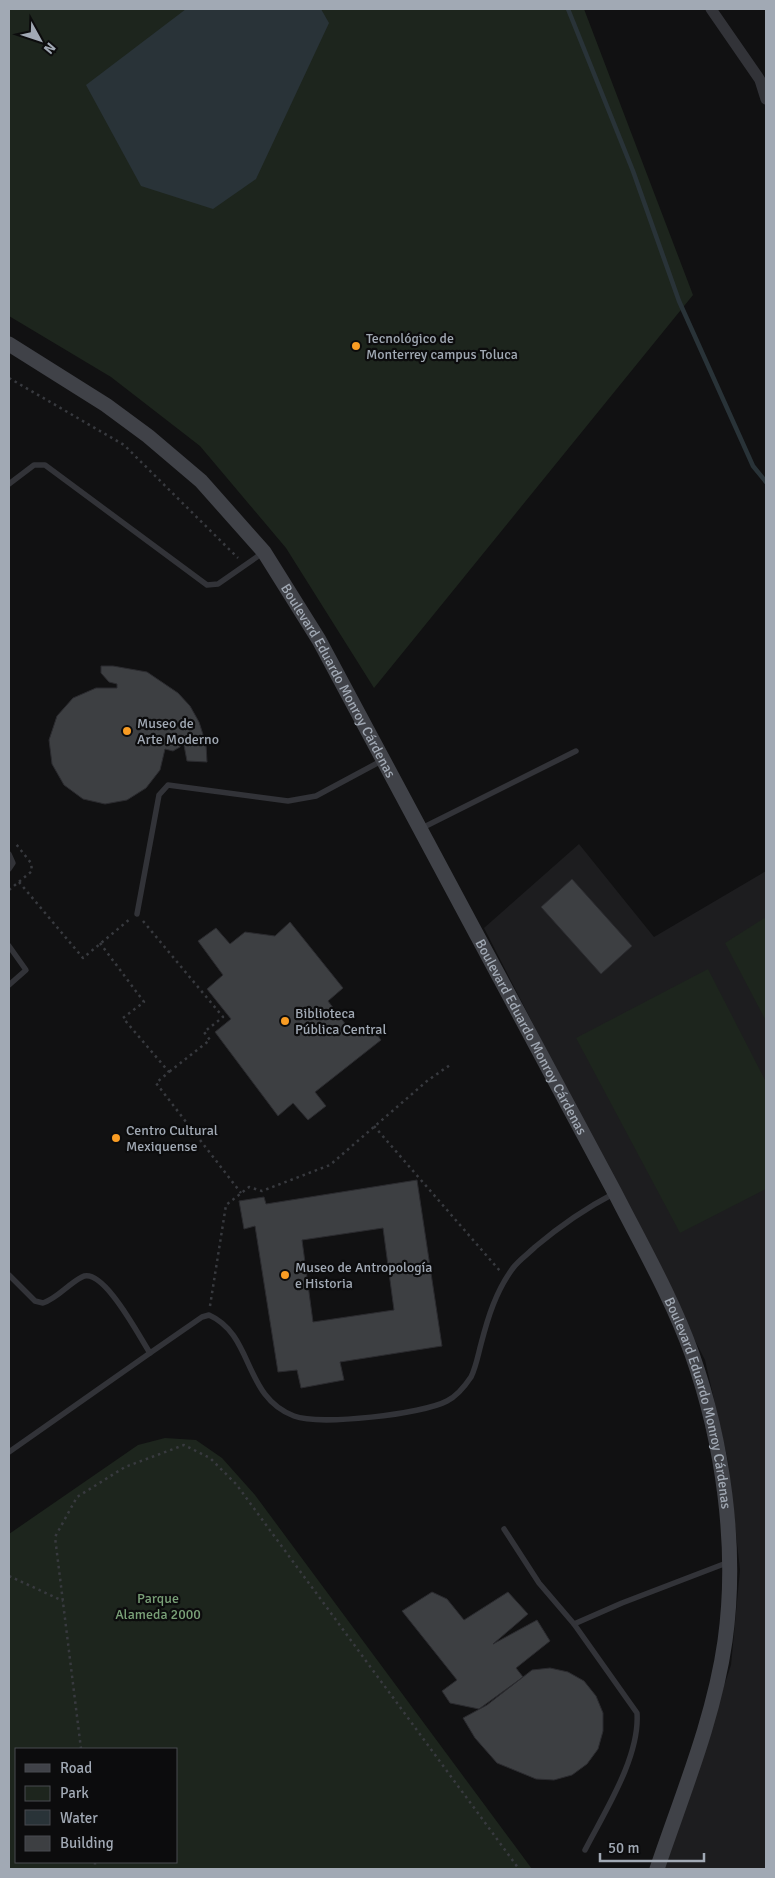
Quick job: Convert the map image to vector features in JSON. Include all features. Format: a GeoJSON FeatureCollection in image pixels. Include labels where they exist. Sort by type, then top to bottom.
{"type":"FeatureCollection","features":[{"type":"Feature","properties":{"kind":"main road","name":"Boulevard Eduardo Monroy Cárdenas"},"geometry":{"type":"LineString","coordinates":[[9,344],[106,405],[148,436],[201,481],[264,552],[319,640],[420,828],[615,1193],[661,1282],[692,1353],[709,1412],[720,1466],[731,1561],[725,1641],[714,1696],[657,1869]]}},
{"type":"Feature","properties":{"kind":"street"},"geometry":{"type":"LineString","coordinates":[[711,9],[760,80],[766,99]]}},
{"type":"Feature","properties":{"kind":"lane"},"geometry":{"type":"LineString","coordinates":[[9,484],[34,464],[45,465],[207,584],[218,584],[264,552]]}},
{"type":"Feature","properties":{"kind":"lane"},"geometry":{"type":"LineString","coordinates":[[420,828],[576,751]]}},
{"type":"Feature","properties":{"kind":"lane"},"geometry":{"type":"LineString","coordinates":[[137,914],[159,795],[168,785],[288,801],[316,796],[383,760]]}},
{"type":"Feature","properties":{"kind":"lane"},"geometry":{"type":"LineString","coordinates":[[9,854],[13,863],[9,868]]}},
{"type":"Feature","properties":{"kind":"lane"},"geometry":{"type":"LineString","coordinates":[[9,946],[26,970],[9,985]]}},
{"type":"Feature","properties":{"kind":"lane"},"geometry":{"type":"LineString","coordinates":[[9,1452],[202,1317],[209,1315],[237,1339],[264,1396],[285,1412],[296,1417],[317,1420],[381,1417],[446,1402],[465,1385],[472,1374],[489,1316],[506,1278],[514,1266],[562,1224],[615,1193]]}},
{"type":"Feature","properties":{"kind":"lane"},"geometry":{"type":"LineString","coordinates":[[9,1275],[35,1301],[43,1303],[83,1276],[94,1277],[112,1293],[150,1354]]}},
{"type":"Feature","properties":{"kind":"lane"},"geometry":{"type":"LineString","coordinates":[[504,1528],[539,1583],[574,1624],[638,1714],[638,1728],[632,1753],[585,1850]]}},
{"type":"Feature","properties":{"kind":"lane"},"geometry":{"type":"LineString","coordinates":[[574,1624],[622,1602],[731,1561]]}},
{"type":"Feature","properties":{"kind":"path"},"geometry":{"type":"LineString","coordinates":[[9,378],[124,445],[242,561]]}},
{"type":"Feature","properties":{"kind":"path"},"geometry":{"type":"LineString","coordinates":[[9,890],[32,871],[31,863],[16,844]]}},
{"type":"Feature","properties":{"kind":"path"},"geometry":{"type":"LineString","coordinates":[[19,882],[83,958],[137,914],[223,1017],[204,1032],[210,1040],[156,1083],[241,1193]]}},
{"type":"Feature","properties":{"kind":"path"},"geometry":{"type":"LineString","coordinates":[[100,943],[144,1002],[123,1018],[169,1072]]}},
{"type":"Feature","properties":{"kind":"path"},"geometry":{"type":"LineString","coordinates":[[209,1315],[226,1205],[249,1187],[262,1191],[330,1166],[427,1081],[450,1065]]}},
{"type":"Feature","properties":{"kind":"path"},"geometry":{"type":"LineString","coordinates":[[374,1126],[506,1278]]}},
{"type":"Feature","properties":{"kind":"path"},"geometry":{"type":"LineString","coordinates":[[81,1748],[55,1537],[77,1497],[125,1467],[184,1445],[210,1458],[236,1484],[518,1869]]}},
{"type":"Feature","properties":{"kind":"path"},"geometry":{"type":"LineString","coordinates":[[9,1576],[63,1601]]}},
{"type":"Feature","properties":{"kind":"shaded area"},"geometry":{"type":"Polygon","coordinates":[[[579,844],[654,937],[766,871],[766,1869],[663,1869],[731,1665],[740,1570],[728,1461],[705,1360],[484,928],[579,844]]]}},
{"type":"Feature","properties":{"kind":"green space","name":"Tecnológico de Monterrey campus Toluca"},"geometry":{"type":"Polygon","coordinates":[[[9,9],[584,9],[693,295],[374,688],[286,548],[200,446],[111,377],[9,316],[9,9]]]}},
{"type":"Feature","properties":{"kind":"green space"},"geometry":{"type":"Polygon","coordinates":[[[766,917],[766,1021],[725,943],[766,917]]]}},
{"type":"Feature","properties":{"kind":"green space"},"geometry":{"type":"Polygon","coordinates":[[[708,969],[766,1082],[766,1189],[680,1233],[576,1038],[708,969]]]}},
{"type":"Feature","properties":{"kind":"green space","name":"Parque Alameda 2000"},"geometry":{"type":"Polygon","coordinates":[[[165,1438],[196,1440],[222,1458],[255,1495],[532,1869],[9,1869],[9,1534],[138,1445],[165,1438]]]}},
{"type":"Feature","properties":{"kind":"water"},"geometry":{"type":"Polygon","coordinates":[[[186,9],[321,9],[329,23],[256,179],[213,209],[141,186],[86,85],[186,9]]]}},
{"type":"Feature","properties":{"kind":"building","name":"Museo de Arte Moderno"},"geometry":{"type":"Polygon","coordinates":[[[101,666],[113,666],[147,672],[178,693],[190,706],[199,722],[206,744],[207,762],[187,761],[183,740],[180,747],[173,751],[165,749],[160,770],[146,788],[127,800],[105,804],[83,799],[64,785],[52,764],[49,740],[57,716],[73,698],[96,688],[117,688],[117,684],[109,682],[101,673],[101,666]]]}},
{"type":"Feature","properties":{"kind":"building"},"geometry":{"type":"Polygon","coordinates":[[[572,879],[632,946],[601,974],[541,907],[572,879]]]}},
{"type":"Feature","properties":{"kind":"building","name":"Biblioteca Pública Central"},"geometry":{"type":"Polygon","coordinates":[[[290,922],[343,988],[328,1001],[352,1033],[368,1023],[381,1040],[315,1092],[326,1106],[308,1120],[293,1103],[278,1116],[215,1032],[231,1019],[207,989],[223,975],[198,941],[216,928],[230,944],[245,932],[275,936],[290,922]]]}},
{"type":"Feature","properties":{"kind":"building","name":"Museo de Antropología e Historia"},"geometry":{"type":"Polygon","coordinates":[[[417,1180],[442,1346],[340,1362],[344,1380],[301,1388],[297,1370],[278,1372],[255,1226],[244,1229],[239,1201],[264,1197],[266,1204],[417,1180]],[[383,1228],[302,1240],[313,1322],[394,1310],[383,1228]]]}},
{"type":"Feature","properties":{"kind":"building"},"geometry":{"type":"Polygon","coordinates":[[[432,1592],[447,1599],[464,1620],[508,1592],[528,1614],[493,1644],[537,1620],[550,1641],[516,1668],[523,1677],[479,1709],[450,1703],[442,1691],[457,1680],[402,1611],[432,1592]]]}},
{"type":"Feature","properties":{"kind":"building"},"geometry":{"type":"Polygon","coordinates":[[[550,1668],[568,1672],[584,1681],[596,1696],[603,1713],[603,1731],[598,1749],[587,1764],[572,1775],[554,1780],[536,1779],[497,1763],[475,1738],[463,1718],[487,1705],[532,1670],[550,1668]]]}},
{"type":"Feature","properties":{"kind":"waterway"},"geometry":{"type":"LineString","coordinates":[[568,9],[633,171],[679,301],[753,466],[766,482]]}},
{"type":"Feature","properties":{"kind":"place","name":"Tecnológico de Monterrey campus Toluca"},"geometry":{"type":"Point","coordinates":[356,346]}},
{"type":"Feature","properties":{"kind":"place","name":"Museo de Arte Moderno"},"geometry":{"type":"Point","coordinates":[127,731]}},
{"type":"Feature","properties":{"kind":"place","name":"Biblioteca Pública Central"},"geometry":{"type":"Point","coordinates":[285,1021]}},
{"type":"Feature","properties":{"kind":"place","name":"Centro Cultural Mexiquense"},"geometry":{"type":"Point","coordinates":[116,1138]}},
{"type":"Feature","properties":{"kind":"place","name":"Museo de Antropología e Historia"},"geometry":{"type":"Point","coordinates":[285,1275]}}]}
